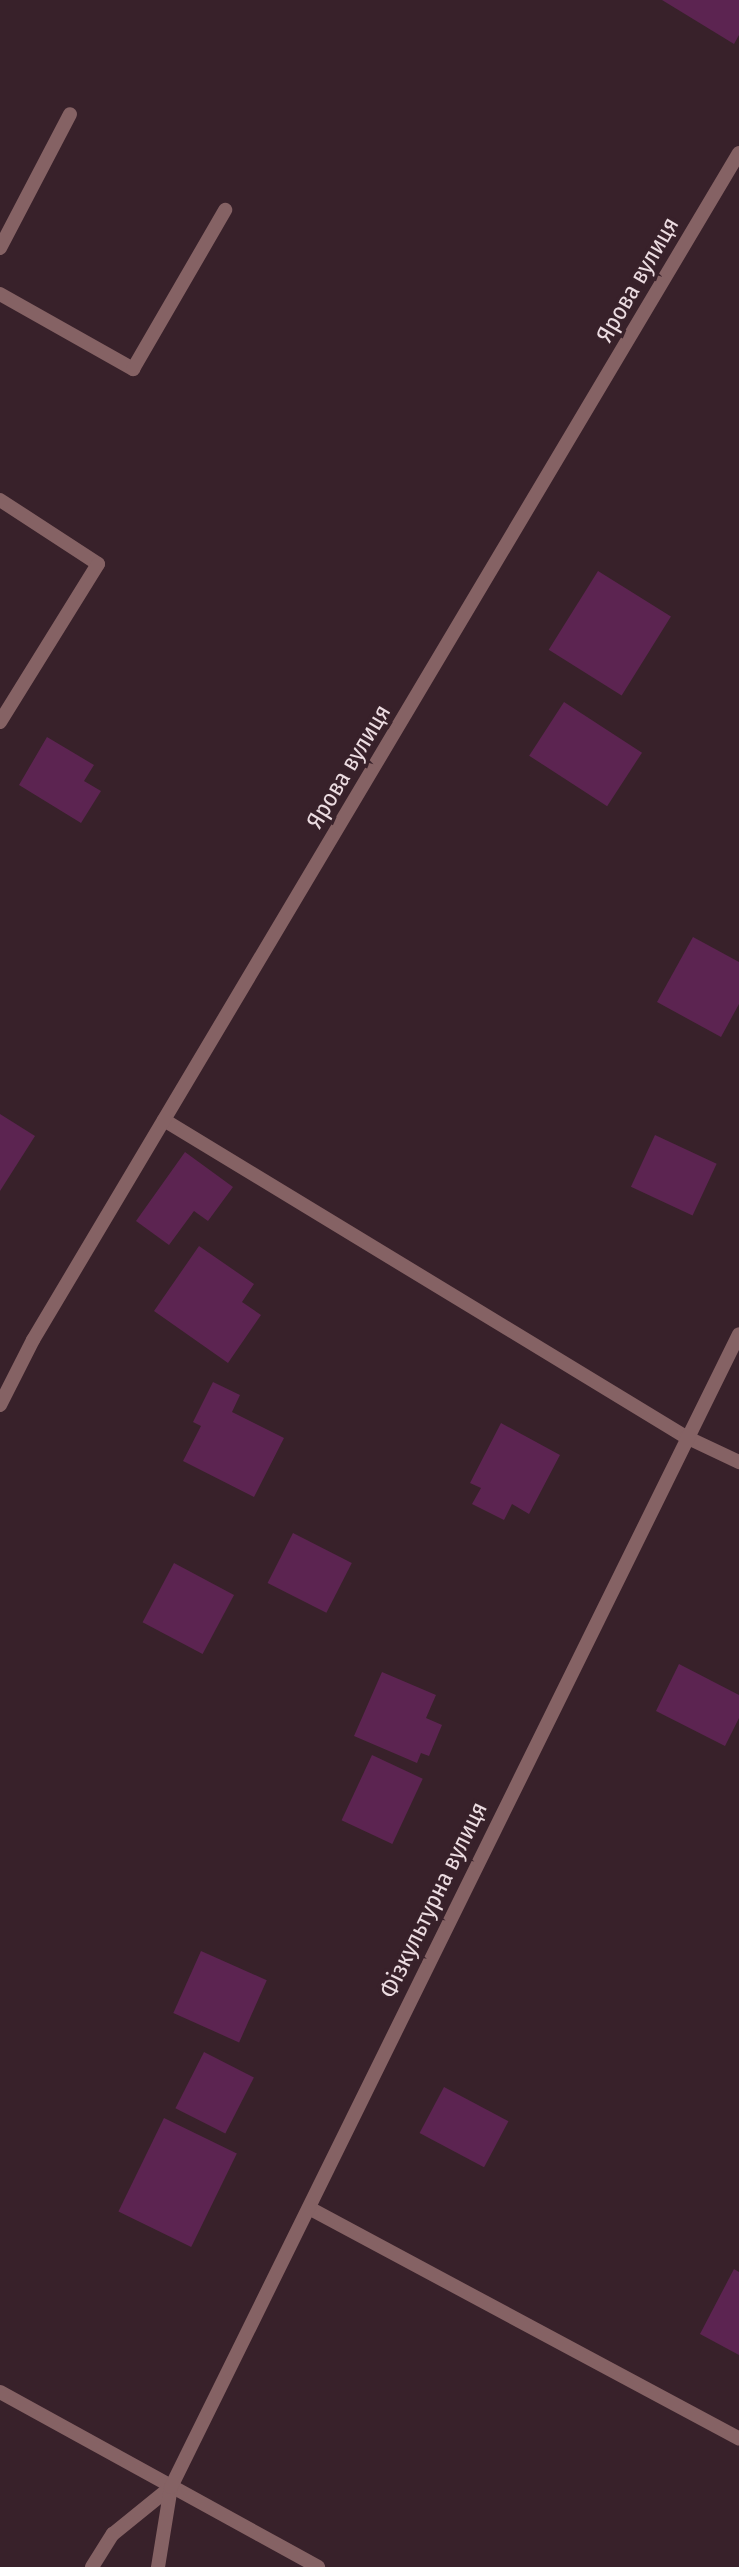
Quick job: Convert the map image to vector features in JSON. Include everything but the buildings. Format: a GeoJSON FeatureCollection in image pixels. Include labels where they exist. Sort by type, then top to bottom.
{"type":"FeatureCollection","features":[{"type":"Feature","properties":{"kind":"street"},"geometry":{"type":"LineString","coordinates":[[0,248],[70,114]]}},
{"type":"Feature","properties":{"kind":"street","name":"Ярова вулиця"},"geometry":{"type":"LineString","coordinates":[[0,1405],[164,1120],[739,153]]}},
{"type":"Feature","properties":{"kind":"street"},"geometry":{"type":"LineString","coordinates":[[0,294],[133,369],[225,209]]}},
{"type":"Feature","properties":{"kind":"street"},"geometry":{"type":"LineString","coordinates":[[0,500],[98,564],[0,722]]}},
{"type":"Feature","properties":{"kind":"street"},"geometry":{"type":"LineString","coordinates":[[164,1120],[686,1437],[739,1462]]}},
{"type":"Feature","properties":{"kind":"street","name":"Фізкультурна вулиця"},"geometry":{"type":"LineString","coordinates":[[172,2487],[686,1437],[739,1334]]}},
{"type":"Feature","properties":{"kind":"street"},"geometry":{"type":"LineString","coordinates":[[309,2208],[739,2439]]}},
{"type":"Feature","properties":{"kind":"street"},"geometry":{"type":"LineString","coordinates":[[0,2392],[318,2567]]}},
{"type":"Feature","properties":{"kind":"street"},"geometry":{"type":"LineString","coordinates":[[92,2567],[113,2534],[172,2487]]}},
{"type":"Feature","properties":{"kind":"street"},"geometry":{"type":"LineString","coordinates":[[158,2567],[172,2487]]}}]}
